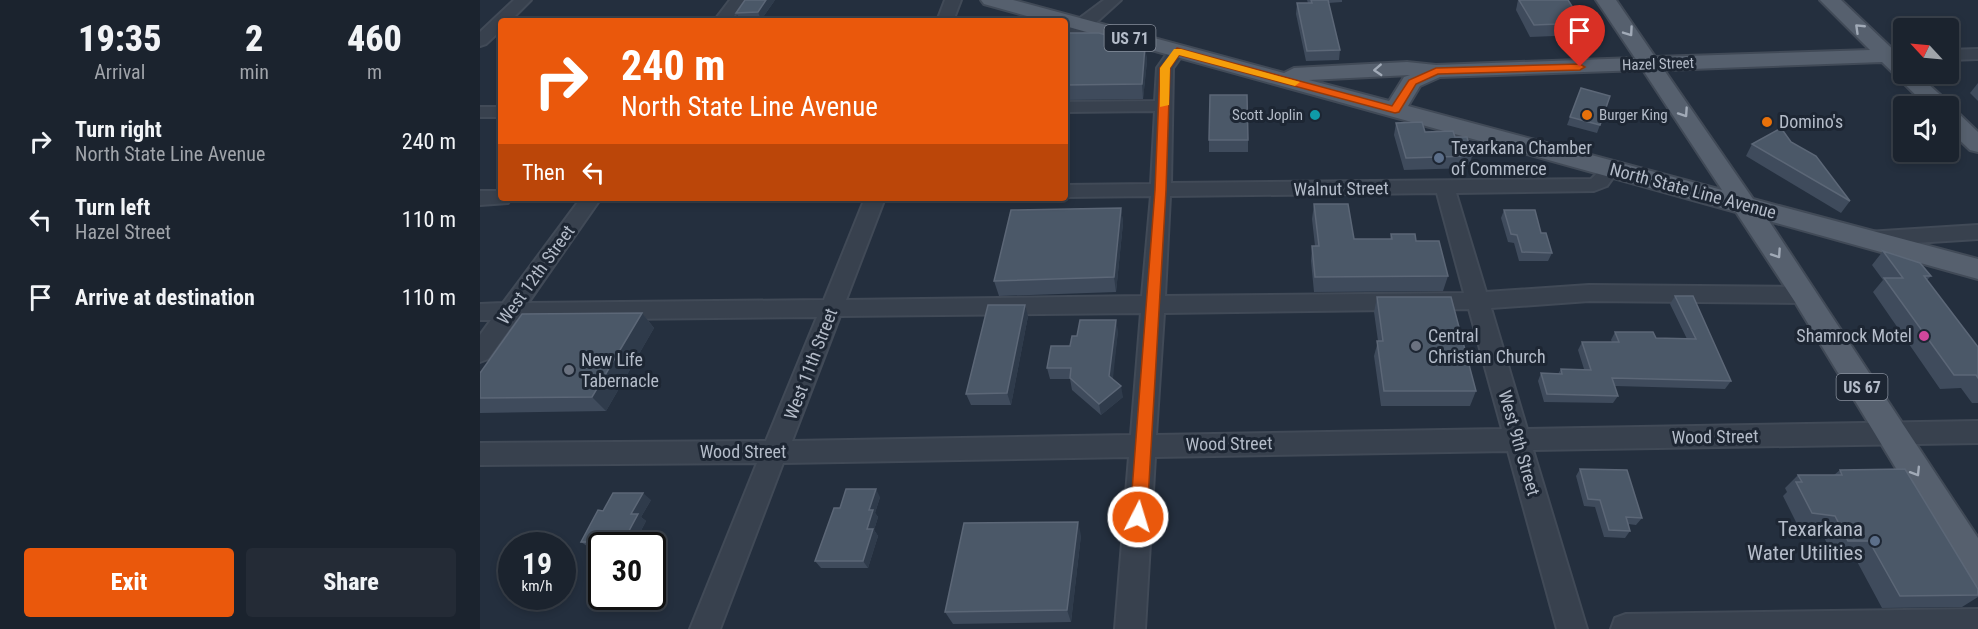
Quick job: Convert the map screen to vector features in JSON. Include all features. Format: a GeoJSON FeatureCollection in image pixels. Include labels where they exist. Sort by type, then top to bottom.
{"type":"FeatureCollection","features":[{"type":"Feature","properties":{"kind":"main road","name":"North State Line Avenue"},"geometry":{"type":"LineString","coordinates":[[991,0],[1039,18]]}},
{"type":"Feature","properties":{"kind":"main road","name":"US 67"},"geometry":{"type":"LineString","coordinates":[[1606,0],[1805,295],[1978,570]]}},
{"type":"Feature","properties":{"kind":"main road"},"geometry":{"type":"LineString","coordinates":[[1830,0],[1893,53]]}},
{"type":"Feature","properties":{"kind":"main road","name":"North State Line Avenue"},"geometry":{"type":"LineString","coordinates":[[1071,30],[1177,51],[1978,269]]}},
{"type":"Feature","properties":{"kind":"main road","name":"Hazel Street"},"geometry":{"type":"LineString","coordinates":[[1395,110],[1412,82],[1436,71],[1893,56]]}},
{"type":"Feature","properties":{"kind":"main road","name":"US 71"},"geometry":{"type":"LineString","coordinates":[[1270,76],[1407,68],[1436,71]]}},
{"type":"Feature","properties":{"kind":"main road"},"geometry":{"type":"LineString","coordinates":[[1916,84],[1928,96]]}},
{"type":"Feature","properties":{"kind":"main road"},"geometry":{"type":"LineString","coordinates":[[1959,127],[1978,145]]}},
{"type":"Feature","properties":{"kind":"street"},"geometry":{"type":"LineString","coordinates":[[504,18],[523,0]]}},
{"type":"Feature","properties":{"kind":"street"},"geometry":{"type":"LineString","coordinates":[[724,18],[738,0]]}},
{"type":"Feature","properties":{"kind":"street"},"geometry":{"type":"LineString","coordinates":[[946,18],[953,0]]}},
{"type":"Feature","properties":{"kind":"street"},"geometry":{"type":"LineString","coordinates":[[1071,30],[1113,0]]}},
{"type":"Feature","properties":{"kind":"street"},"geometry":{"type":"LineString","coordinates":[[480,41],[498,24]]}},
{"type":"Feature","properties":{"kind":"street"},"geometry":{"type":"LineString","coordinates":[[480,41],[498,41]]}},
{"type":"Feature","properties":{"kind":"street"},"geometry":{"type":"LineString","coordinates":[[1130,629],[1161,190],[1165,68],[1177,51]]}},
{"type":"Feature","properties":{"kind":"street"},"geometry":{"type":"LineString","coordinates":[[1959,54],[1978,54]]}},
{"type":"Feature","properties":{"kind":"street"},"geometry":{"type":"LineString","coordinates":[[1068,107],[1164,106]]}},
{"type":"Feature","properties":{"kind":"street"},"geometry":{"type":"LineString","coordinates":[[480,112],[498,112]]}},
{"type":"Feature","properties":{"kind":"street","name":"Walnut Street"},"geometry":{"type":"LineString","coordinates":[[1068,191],[1594,185],[1600,182],[1610,168]]}},
{"type":"Feature","properties":{"kind":"street","name":"West 9th Street"},"geometry":{"type":"LineString","coordinates":[[1445,188],[1572,629]]}},
{"type":"Feature","properties":{"kind":"street"},"geometry":{"type":"LineString","coordinates":[[480,198],[498,198]]}},
{"type":"Feature","properties":{"kind":"street","name":"West 12th Street"},"geometry":{"type":"LineString","coordinates":[[480,353],[589,201]]}},
{"type":"Feature","properties":{"kind":"street","name":"West 11th Street"},"geometry":{"type":"LineString","coordinates":[[705,629],[874,201]]}},
{"type":"Feature","properties":{"kind":"street"},"geometry":{"type":"LineString","coordinates":[[1867,239],[1978,232]]}},
{"type":"Feature","properties":{"kind":"street"},"geometry":{"type":"LineString","coordinates":[[480,312],[1478,301],[1589,292],[1805,295]]}},
{"type":"Feature","properties":{"kind":"street","name":"Wood Street"},"geometry":{"type":"LineString","coordinates":[[480,454],[776,452],[1144,444],[1978,432]]}},
{"type":"Feature","properties":{"kind":"street"},"geometry":{"type":"LineString","coordinates":[[1626,629],[1978,624]]}},
{"type":"Feature","properties":{"kind":"building"},"geometry":{"type":"Polygon","coordinates":[[[745,0],[766,0],[758,12],[736,13],[745,0]]]}},
{"type":"Feature","properties":{"kind":"building"},"geometry":{"type":"Polygon","coordinates":[[[1311,0],[1328,0],[1340,50],[1307,51],[1297,3],[1312,3],[1311,0]]]}},
{"type":"Feature","properties":{"kind":"building"},"geometry":{"type":"Polygon","coordinates":[[[1519,0],[1568,0],[1583,23],[1534,25],[1519,0]]]}},
{"type":"Feature","properties":{"kind":"building"},"geometry":{"type":"Polygon","coordinates":[[[1068,33],[1099,33],[1145,46],[1142,84],[1068,85],[1068,33]]]}},
{"type":"Feature","properties":{"kind":"building","name":"Burger King"},"geometry":{"type":"Polygon","coordinates":[[[1581,88],[1610,96],[1600,125],[1570,117],[1581,88]]]}},
{"type":"Feature","properties":{"kind":"building"},"geometry":{"type":"Polygon","coordinates":[[[1210,95],[1247,95],[1248,140],[1209,140],[1210,95]]]}},
{"type":"Feature","properties":{"kind":"building"},"geometry":{"type":"Polygon","coordinates":[[[1422,122],[1425,132],[1453,131],[1455,137],[1467,137],[1472,156],[1406,158],[1396,123],[1422,122]]]}},
{"type":"Feature","properties":{"kind":"building"},"geometry":{"type":"Polygon","coordinates":[[[1781,128],[1791,142],[1816,156],[1850,201],[1752,144],[1781,128]]]}},
{"type":"Feature","properties":{"kind":"building","name":"Central Christian Church"},"geometry":{"type":"Polygon","coordinates":[[[1314,204],[1348,204],[1354,239],[1392,239],[1391,234],[1415,234],[1416,241],[1439,241],[1448,276],[1315,277],[1312,246],[1319,246],[1314,204]]]}},
{"type":"Feature","properties":{"kind":"building"},"geometry":{"type":"Polygon","coordinates":[[[1121,208],[1114,277],[994,281],[1011,210],[1121,208]]]}},
{"type":"Feature","properties":{"kind":"building"},"geometry":{"type":"Polygon","coordinates":[[[1504,210],[1535,210],[1541,233],[1546,233],[1552,253],[1522,252],[1517,235],[1511,234],[1504,210]]]}},
{"type":"Feature","properties":{"kind":"building"},"geometry":{"type":"Polygon","coordinates":[[[1883,251],[1920,263],[1931,276],[1924,276],[1978,347],[1978,378],[1976,375],[1954,375],[1884,278],[1903,278],[1883,251]]]}},
{"type":"Feature","properties":{"kind":"building"},"geometry":{"type":"Polygon","coordinates":[[[1675,296],[1693,296],[1731,381],[1612,378],[1618,396],[1547,394],[1541,373],[1562,374],[1561,369],[1591,370],[1582,342],[1619,342],[1615,332],[1653,332],[1656,338],[1696,339],[1675,296]]]}},
{"type":"Feature","properties":{"kind":"building","name":"Central Christian Church"},"geometry":{"type":"Polygon","coordinates":[[[1377,297],[1451,297],[1476,391],[1384,391],[1377,341],[1383,341],[1377,297]]]}},
{"type":"Feature","properties":{"kind":"building"},"geometry":{"type":"Polygon","coordinates":[[[988,305],[1025,305],[1007,393],[966,394],[988,305]]]}},
{"type":"Feature","properties":{"kind":"building","name":"New Life Tabernacle"},"geometry":{"type":"Polygon","coordinates":[[[642,313],[592,397],[480,398],[480,373],[522,314],[642,313]]]}},
{"type":"Feature","properties":{"kind":"building"},"geometry":{"type":"Polygon","coordinates":[[[1080,320],[1116,320],[1109,376],[1121,386],[1099,404],[1070,378],[1071,368],[1047,368],[1051,346],[1070,346],[1072,336],[1077,336],[1080,320]]]}},
{"type":"Feature","properties":{"kind":"building"},"geometry":{"type":"Polygon","coordinates":[[[1580,469],[1627,470],[1642,518],[1626,517],[1630,531],[1609,530],[1600,500],[1588,499],[1580,469]]]}},
{"type":"Feature","properties":{"kind":"building","name":"Texarkana Water Utilities"},"geometry":{"type":"Polygon","coordinates":[[[1905,469],[1978,589],[1978,595],[1900,596],[1869,541],[1848,541],[1835,516],[1812,513],[1796,482],[1802,482],[1798,475],[1842,475],[1840,470],[1905,469]]]}},
{"type":"Feature","properties":{"kind":"building"},"geometry":{"type":"Polygon","coordinates":[[[846,489],[876,489],[869,510],[873,510],[867,529],[873,529],[863,561],[815,561],[834,508],[840,508],[846,489]]]}},
{"type":"Feature","properties":{"kind":"building"},"geometry":{"type":"Polygon","coordinates":[[[613,493],[643,493],[631,514],[638,514],[628,532],[588,532],[588,542],[581,542],[598,510],[603,511],[613,493]]]}},
{"type":"Feature","properties":{"kind":"building"},"geometry":{"type":"Polygon","coordinates":[[[1078,522],[1067,610],[945,612],[964,523],[1078,522]]]}},
{"type":"Feature","properties":{"kind":"slow traffic"},"geometry":{"type":"LineString","coordinates":[[1164,105],[1165,68],[1177,51],[1295,82]]}},
{"type":"Feature","properties":{"kind":"place","name":"Scott Joplin"},"geometry":{"type":"Point","coordinates":[1315,115]}},
{"type":"Feature","properties":{"kind":"place","name":"Burger King"},"geometry":{"type":"Point","coordinates":[1587,115]}},
{"type":"Feature","properties":{"kind":"place","name":"Domino's"},"geometry":{"type":"Point","coordinates":[1767,122]}},
{"type":"Feature","properties":{"kind":"place","name":"Texarkana Chamber of Commerce"},"geometry":{"type":"Point","coordinates":[1439,158]}},
{"type":"Feature","properties":{"kind":"place","name":"Shamrock Motel"},"geometry":{"type":"Point","coordinates":[1924,336]}},
{"type":"Feature","properties":{"kind":"place","name":"Central Christian Church"},"geometry":{"type":"Point","coordinates":[1416,346]}},
{"type":"Feature","properties":{"kind":"place","name":"New Life Tabernacle"},"geometry":{"type":"Point","coordinates":[569,370]}},
{"type":"Feature","properties":{"kind":"place","name":"Texarkana Water Utilities"},"geometry":{"type":"Point","coordinates":[1875,541]}},
{"type":"Feature","properties":{"kind":"route"},"geometry":{"type":"LineString","coordinates":[[1138,517],[1161,190],[1165,68],[1177,51],[1395,110],[1412,82],[1436,71],[1580,67]]}}]}
